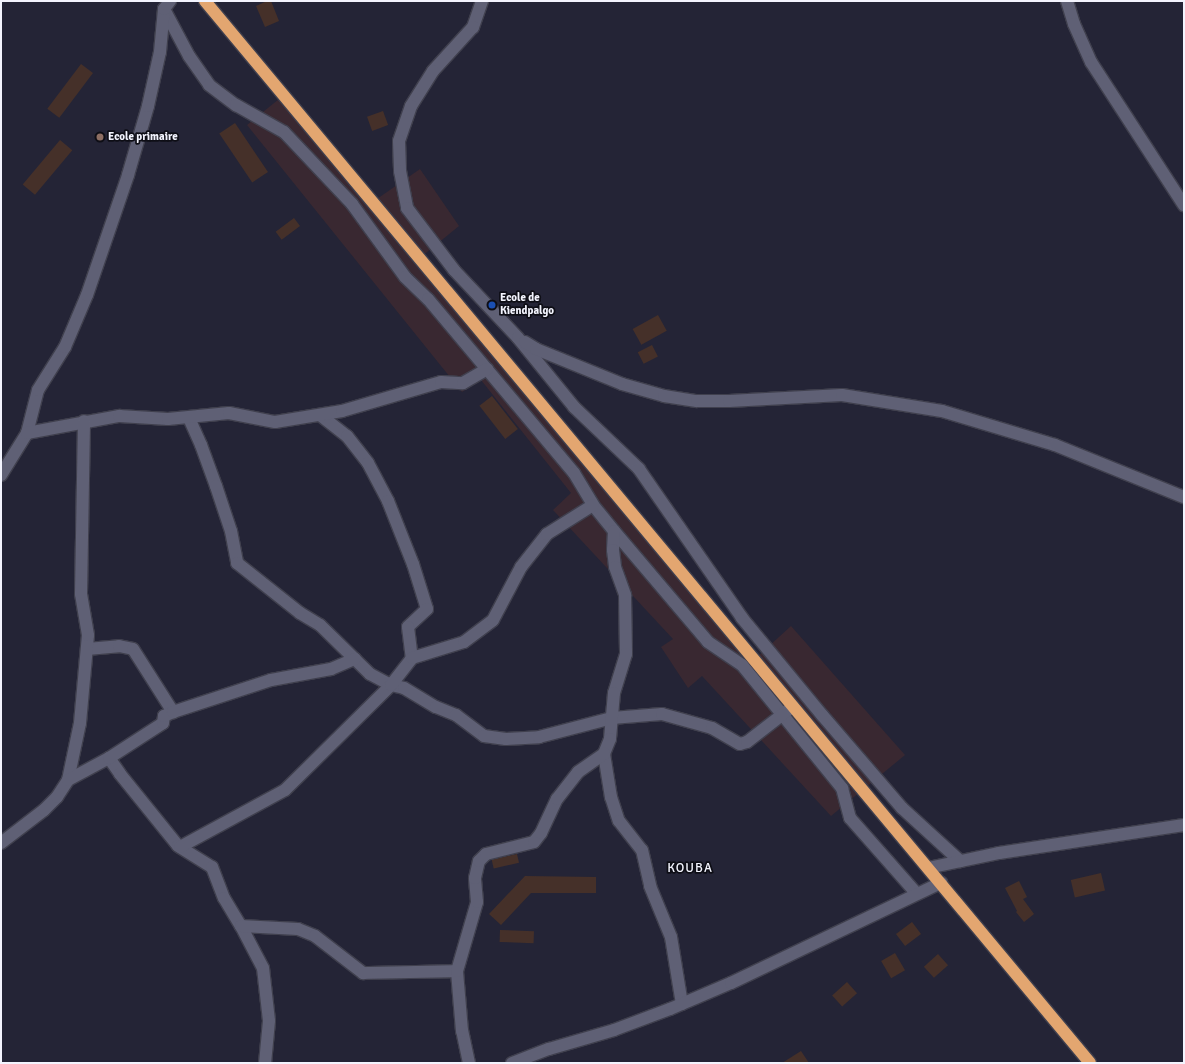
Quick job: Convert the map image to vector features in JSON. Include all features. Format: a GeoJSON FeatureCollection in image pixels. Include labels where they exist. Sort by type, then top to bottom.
{"type":"FeatureCollection","features":[{"type":"Feature","properties":{"kind":"highway"},"geometry":{"type":"LineString","coordinates":[[205,1],[1090,1063]]}},
{"type":"Feature","properties":{"kind":"street"},"geometry":{"type":"LineString","coordinates":[[482,1],[473,27],[433,71],[411,106],[399,140],[400,171],[407,208],[454,270],[518,338],[574,407],[639,469],[742,618],[822,715],[902,808],[960,861]]}},
{"type":"Feature","properties":{"kind":"street"},"geometry":{"type":"LineString","coordinates":[[1067,1],[1074,24],[1090,62],[1184,205]]}},
{"type":"Feature","properties":{"kind":"street"},"geometry":{"type":"LineString","coordinates":[[167,5],[189,56],[209,85],[236,105],[284,132],[297,144],[352,204],[406,277],[428,299],[574,473],[593,505],[614,531],[708,642],[742,665],[842,788],[850,818],[917,894]]}},
{"type":"Feature","properties":{"kind":"street"},"geometry":{"type":"LineString","coordinates":[[1,475],[27,433],[38,390],[65,347],[87,295],[128,175],[148,106],[160,52],[167,5]]}},
{"type":"Feature","properties":{"kind":"street"},"geometry":{"type":"LineString","coordinates":[[518,338],[536,349],[622,384],[664,396],[697,401],[729,401],[842,395],[942,411],[1055,445],[1184,497]]}},
{"type":"Feature","properties":{"kind":"street"},"geometry":{"type":"LineString","coordinates":[[27,433],[84,421],[119,416],[168,419],[189,418],[216,413],[229,413],[275,422],[342,411],[441,382],[464,383],[487,370]]}},
{"type":"Feature","properties":{"kind":"street"},"geometry":{"type":"LineString","coordinates":[[320,415],[347,436],[368,463],[388,501],[413,564],[427,609],[408,627],[412,658]]}},
{"type":"Feature","properties":{"kind":"street"},"geometry":{"type":"LineString","coordinates":[[189,418],[201,445],[231,530],[237,562],[300,613],[320,625],[370,674],[391,685],[404,688],[436,707],[456,715],[484,736],[506,739],[539,737],[612,718],[662,714],[712,728],[740,744],[747,742],[794,706]]}},
{"type":"Feature","properties":{"kind":"street"},"geometry":{"type":"LineString","coordinates":[[1,843],[44,810],[57,797],[68,780],[80,723],[88,636],[82,594],[84,421]]}},
{"type":"Feature","properties":{"kind":"street"},"geometry":{"type":"LineString","coordinates":[[180,847],[285,790],[391,685],[412,658],[464,642],[493,620],[521,567],[547,534],[593,505]]}},
{"type":"Feature","properties":{"kind":"street"},"geometry":{"type":"LineString","coordinates":[[614,531],[613,550],[615,567],[625,594],[626,654],[614,693],[610,738],[604,754],[611,797],[619,821],[642,850],[650,886],[671,937],[682,1004]]}},
{"type":"Feature","properties":{"kind":"street"},"geometry":{"type":"LineString","coordinates":[[87,649],[119,646],[133,649],[173,712]]}},
{"type":"Feature","properties":{"kind":"street"},"geometry":{"type":"LineString","coordinates":[[68,780],[109,758],[163,724],[164,716],[173,712],[271,680],[331,669],[355,659]]}},
{"type":"Feature","properties":{"kind":"street"},"geometry":{"type":"LineString","coordinates":[[469,1063],[462,1031],[458,971],[477,902],[475,878],[479,861],[486,854],[534,842],[541,833],[557,799],[578,772],[604,754]]}},
{"type":"Feature","properties":{"kind":"street"},"geometry":{"type":"LineString","coordinates":[[109,758],[120,774],[180,847],[212,867],[224,898],[241,926],[263,968],[269,1021],[265,1063]]}},
{"type":"Feature","properties":{"kind":"street"},"geometry":{"type":"LineString","coordinates":[[928,868],[1053,844],[1184,825]]}},
{"type":"Feature","properties":{"kind":"street"},"geometry":{"type":"LineString","coordinates":[[512,1063],[549,1049],[614,1030],[682,1004],[731,983],[941,883]]}},
{"type":"Feature","properties":{"kind":"street"},"geometry":{"type":"LineString","coordinates":[[241,926],[298,929],[315,936],[363,973],[458,971]]}},
{"type":"Feature","properties":{"kind":"shaded area"},"geometry":{"type":"Polygon","coordinates":[[[284,95],[374,201],[420,169],[459,226],[421,257],[755,659],[791,626],[905,755],[831,816],[702,676],[688,688],[661,647],[673,639],[553,510],[571,493],[481,380],[462,392],[247,125],[284,95]]]}},
{"type":"Feature","properties":{"kind":"building"},"geometry":{"type":"Polygon","coordinates":[[[267,1],[271,1],[279,21],[265,27],[256,6],[267,1]]]}},
{"type":"Feature","properties":{"kind":"building"},"geometry":{"type":"Polygon","coordinates":[[[81,64],[93,73],[59,118],[47,109],[81,64]]]}},
{"type":"Feature","properties":{"kind":"building"},"geometry":{"type":"Polygon","coordinates":[[[383,111],[388,125],[372,131],[367,117],[383,111]]]}},
{"type":"Feature","properties":{"kind":"building"},"geometry":{"type":"Polygon","coordinates":[[[235,123],[268,172],[252,183],[219,134],[235,123]]]}},
{"type":"Feature","properties":{"kind":"building"},"geometry":{"type":"Polygon","coordinates":[[[60,140],[72,150],[35,195],[23,184],[60,140]]]}},
{"type":"Feature","properties":{"kind":"building"},"geometry":{"type":"Polygon","coordinates":[[[294,218],[300,226],[282,240],[276,232],[294,218]]]}},
{"type":"Feature","properties":{"kind":"building"},"geometry":{"type":"Polygon","coordinates":[[[658,315],[667,331],[641,345],[633,329],[658,315]]]}},
{"type":"Feature","properties":{"kind":"building"},"geometry":{"type":"Polygon","coordinates":[[[652,345],[658,357],[644,364],[638,352],[652,345]]]}},
{"type":"Feature","properties":{"kind":"building"},"geometry":{"type":"Polygon","coordinates":[[[492,396],[518,429],[505,439],[479,406],[492,396]]]}},
{"type":"Feature","properties":{"kind":"building"},"geometry":{"type":"Polygon","coordinates":[[[517,854],[519,863],[494,869],[492,860],[517,854]]]}},
{"type":"Feature","properties":{"kind":"building"},"geometry":{"type":"Polygon","coordinates":[[[1101,873],[1105,891],[1075,898],[1071,880],[1101,873]]]}},
{"type":"Feature","properties":{"kind":"building"},"geometry":{"type":"Polygon","coordinates":[[[525,876],[596,877],[596,893],[531,893],[501,925],[489,914],[525,876]]]}},
{"type":"Feature","properties":{"kind":"building"},"geometry":{"type":"Polygon","coordinates":[[[1019,881],[1027,897],[1023,899],[1034,914],[1024,922],[1016,912],[1017,911],[1005,888],[1019,881]]]}},
{"type":"Feature","properties":{"kind":"building"},"geometry":{"type":"Polygon","coordinates":[[[912,922],[921,934],[905,946],[896,934],[912,922]]]}},
{"type":"Feature","properties":{"kind":"building"},"geometry":{"type":"Polygon","coordinates":[[[500,930],[534,931],[534,943],[500,942],[500,930]]]}},
{"type":"Feature","properties":{"kind":"building"},"geometry":{"type":"Polygon","coordinates":[[[895,953],[905,970],[891,978],[881,961],[895,953]]]}},
{"type":"Feature","properties":{"kind":"building"},"geometry":{"type":"Polygon","coordinates":[[[938,954],[948,965],[934,978],[924,967],[938,954]]]}},
{"type":"Feature","properties":{"kind":"building"},"geometry":{"type":"Polygon","coordinates":[[[847,982],[857,993],[842,1007],[832,995],[847,982]]]}},
{"type":"Feature","properties":{"kind":"building"},"geometry":{"type":"Polygon","coordinates":[[[801,1051],[809,1063],[782,1063],[801,1051]]]}},
{"type":"Feature","properties":{"kind":"place","name":"Ecole primaire"},"geometry":{"type":"Point","coordinates":[100,137]}},
{"type":"Feature","properties":{"kind":"place","name":"Ecole de Kiendpalgo"},"geometry":{"type":"Point","coordinates":[492,305]}},
{"type":"Feature","properties":{"kind":"district","name":"KOUBA"},"geometry":{"type":"Point","coordinates":[690,868]}}]}
